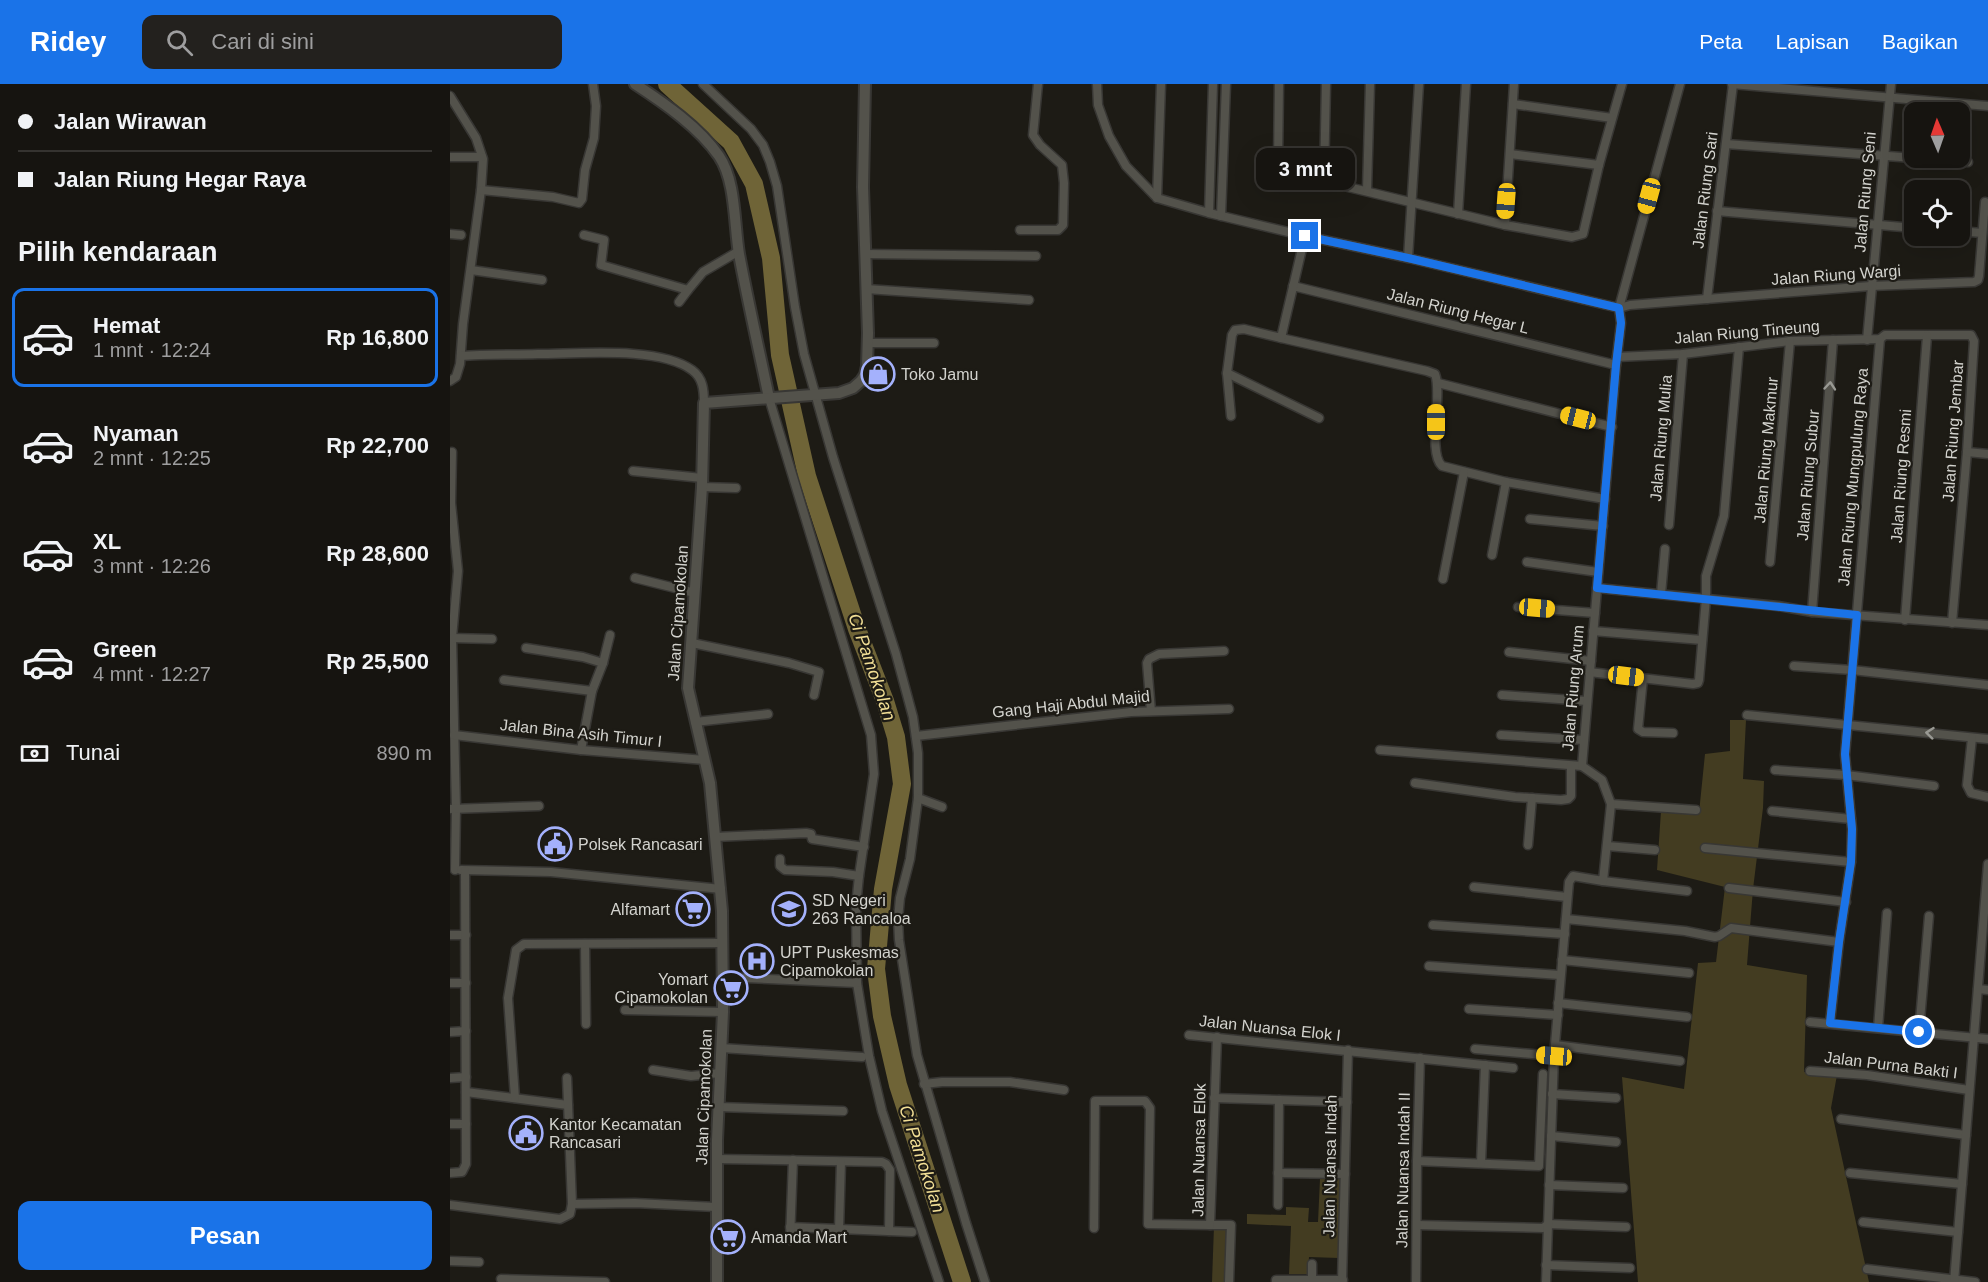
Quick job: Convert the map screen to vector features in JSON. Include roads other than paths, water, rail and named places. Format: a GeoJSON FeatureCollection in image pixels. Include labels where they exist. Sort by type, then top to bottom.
{"type":"FeatureCollection","features":[{"type":"Feature","properties":{"kind":"street"},"geometry":{"type":"LineString","coordinates":[[481,190],[553,197],[576,204],[581,202],[585,170],[594,138],[596,106],[593,84]]}},
{"type":"Feature","properties":{"kind":"street"},"geometry":{"type":"LineString","coordinates":[[704,84],[751,129],[763,145],[770,162],[777,186],[811,396],[896,654],[913,717],[916,736],[918,798],[910,859],[900,898],[898,940],[924,1084],[985,1282]]}},
{"type":"Feature","properties":{"kind":"street"},"geometry":{"type":"LineString","coordinates":[[460,356],[593,353],[635,354],[662,358],[684,366],[698,376],[704,391],[704,403],[811,396],[847,390],[861,381],[867,366],[868,343],[865,254],[865,84]]}},
{"type":"Feature","properties":{"kind":"street"},"geometry":{"type":"LineString","coordinates":[[1020,230],[1058,230],[1063,225],[1062,165],[1040,145],[1033,132],[1038,84]]}},
{"type":"Feature","properties":{"kind":"street"},"geometry":{"type":"LineString","coordinates":[[1097,84],[1098,105],[1109,136],[1126,166],[1157,198],[1221,216],[1619,308]]}},
{"type":"Feature","properties":{"kind":"street"},"geometry":{"type":"LineString","coordinates":[[1157,198],[1161,84]]}},
{"type":"Feature","properties":{"kind":"street"},"geometry":{"type":"LineString","coordinates":[[1209,213],[1213,84]]}},
{"type":"Feature","properties":{"kind":"street"},"geometry":{"type":"LineString","coordinates":[[1221,216],[1226,84]]}},
{"type":"Feature","properties":{"kind":"street"},"geometry":{"type":"LineString","coordinates":[[1279,84],[1278,162],[1282,171],[1504,225],[1572,237],[1583,234],[1599,165],[1622,84]]}},
{"type":"Feature","properties":{"kind":"street"},"geometry":{"type":"LineString","coordinates":[[1324,181],[1326,84]]}},
{"type":"Feature","properties":{"kind":"street"},"geometry":{"type":"LineString","coordinates":[[1366,190],[1370,84]]}},
{"type":"Feature","properties":{"kind":"street"},"geometry":{"type":"LineString","coordinates":[[1408,258],[1419,84]]}},
{"type":"Feature","properties":{"kind":"street"},"geometry":{"type":"LineString","coordinates":[[1458,214],[1466,84]]}},
{"type":"Feature","properties":{"kind":"street"},"geometry":{"type":"LineString","coordinates":[[1504,225],[1514,84]]}},
{"type":"Feature","properties":{"kind":"street","name":"Jalan Riung Arum"},"geometry":{"type":"LineString","coordinates":[[1611,804],[1602,780],[1582,766],[1621,323],[1619,308],[1680,84]]}},
{"type":"Feature","properties":{"kind":"street"},"geometry":{"type":"LineString","coordinates":[[1732,84],[1988,106]]}},
{"type":"Feature","properties":{"kind":"street","name":"Jalan Riung Sari"},"geometry":{"type":"LineString","coordinates":[[1707,299],[1732,84]]}},
{"type":"Feature","properties":{"kind":"street","name":"Jalan Riung Seni"},"geometry":{"type":"LineString","coordinates":[[1868,340],[1871,286],[1891,84]]}},
{"type":"Feature","properties":{"kind":"street"},"geometry":{"type":"LineString","coordinates":[[637,85],[694,129],[720,157],[730,187],[739,251],[774,398],[871,735],[874,774],[856,906],[857,983],[869,1056],[882,1111],[939,1282]]}},
{"type":"Feature","properties":{"kind":"street"},"geometry":{"type":"LineString","coordinates":[[450,96],[476,138],[482,157],[481,190],[459,372],[450,381]]}},
{"type":"Feature","properties":{"kind":"street"},"geometry":{"type":"LineString","coordinates":[[1513,104],[1612,118]]}},
{"type":"Feature","properties":{"kind":"street"},"geometry":{"type":"LineString","coordinates":[[1726,144],[1904,157]]}},
{"type":"Feature","properties":{"kind":"street"},"geometry":{"type":"LineString","coordinates":[[1509,154],[1599,165]]}},
{"type":"Feature","properties":{"kind":"street"},"geometry":{"type":"LineString","coordinates":[[450,157],[482,157]]}},
{"type":"Feature","properties":{"kind":"street","name":"Jalan Riung Wargi"},"geometry":{"type":"LineString","coordinates":[[1619,308],[1630,305],[1871,286],[1974,282],[1979,276],[1985,202]]}},
{"type":"Feature","properties":{"kind":"street"},"geometry":{"type":"LineString","coordinates":[[1717,211],[1904,227]]}},
{"type":"Feature","properties":{"kind":"street"},"geometry":{"type":"LineString","coordinates":[[1970,232],[1982,233]]}},
{"type":"Feature","properties":{"kind":"street"},"geometry":{"type":"LineString","coordinates":[[450,234],[461,235]]}},
{"type":"Feature","properties":{"kind":"street"},"geometry":{"type":"LineString","coordinates":[[584,235],[604,240],[601,264],[688,290]]}},
{"type":"Feature","properties":{"kind":"street"},"geometry":{"type":"LineString","coordinates":[[1281,338],[1305,236]]}},
{"type":"Feature","properties":{"kind":"street"},"geometry":{"type":"LineString","coordinates":[[679,302],[703,272],[739,251]]}},
{"type":"Feature","properties":{"kind":"street"},"geometry":{"type":"LineString","coordinates":[[865,254],[1036,256]]}},
{"type":"Feature","properties":{"kind":"street"},"geometry":{"type":"LineString","coordinates":[[471,270],[542,280]]}},
{"type":"Feature","properties":{"kind":"street","name":"Jalan Riung Hegar L"},"geometry":{"type":"LineString","coordinates":[[1293,286],[1616,361]]}},
{"type":"Feature","properties":{"kind":"street"},"geometry":{"type":"LineString","coordinates":[[866,289],[1029,300]]}},
{"type":"Feature","properties":{"kind":"street"},"geometry":{"type":"LineString","coordinates":[[1231,416],[1227,373],[1232,334],[1235,330],[1244,329],[1435,374],[1438,383],[1437,458],[1442,466],[1506,482],[1605,499]]}},
{"type":"Feature","properties":{"kind":"street","name":"Jalan Riung Jembar"},"geometry":{"type":"LineString","coordinates":[[1880,339],[1885,335],[1971,335],[1974,338],[1967,453],[1952,622]]}},
{"type":"Feature","properties":{"kind":"street","name":"Jalan Riung Resmi"},"geometry":{"type":"LineString","coordinates":[[1905,620],[1927,336]]}},
{"type":"Feature","properties":{"kind":"street","name":"Jalan Riung Tineung"},"geometry":{"type":"LineString","coordinates":[[1616,361],[1739,350],[1790,341],[1880,339]]}},
{"type":"Feature","properties":{"kind":"street","name":"Jalan Riung Mungpulung Raya"},"geometry":{"type":"LineString","coordinates":[[1830,1023],[1851,862],[1851,819],[1846,775],[1847,725],[1880,339]]}},
{"type":"Feature","properties":{"kind":"street","name":"Jalan Riung Subur"},"geometry":{"type":"LineString","coordinates":[[1812,612],[1833,340]]}},
{"type":"Feature","properties":{"kind":"street","name":"Jalan Riung Makmur"},"geometry":{"type":"LineString","coordinates":[[1770,562],[1790,341]]}},
{"type":"Feature","properties":{"kind":"street"},"geometry":{"type":"LineString","coordinates":[[868,343],[934,343]]}},
{"type":"Feature","properties":{"kind":"street"},"geometry":{"type":"LineString","coordinates":[[1589,672],[1698,683],[1706,576],[1724,516],[1739,350]]}},
{"type":"Feature","properties":{"kind":"street","name":"Jalan Riung Mulia"},"geometry":{"type":"LineString","coordinates":[[1669,525],[1683,354]]}},
{"type":"Feature","properties":{"kind":"street"},"geometry":{"type":"LineString","coordinates":[[1227,373],[1319,418]]}},
{"type":"Feature","properties":{"kind":"street"},"geometry":{"type":"LineString","coordinates":[[1438,383],[1612,427]]}},
{"type":"Feature","properties":{"kind":"street","name":"Jalan Cipamokolan"},"geometry":{"type":"LineString","coordinates":[[704,403],[702,482],[688,688],[710,783],[721,889],[723,1012],[718,1107],[717,1282]]}},
{"type":"Feature","properties":{"kind":"street"},"geometry":{"type":"LineString","coordinates":[[452,452],[451,503],[454,570],[451,693],[454,735],[452,870],[551,873],[721,889]]}},
{"type":"Feature","properties":{"kind":"street"},"geometry":{"type":"LineString","coordinates":[[1967,453],[1988,454]]}},
{"type":"Feature","properties":{"kind":"street"},"geometry":{"type":"LineString","coordinates":[[633,471],[736,488]]}},
{"type":"Feature","properties":{"kind":"street"},"geometry":{"type":"LineString","coordinates":[[1443,579],[1464,472]]}},
{"type":"Feature","properties":{"kind":"street"},"geometry":{"type":"LineString","coordinates":[[1492,555],[1506,482]]}},
{"type":"Feature","properties":{"kind":"street"},"geometry":{"type":"LineString","coordinates":[[1530,519],[1603,526]]}},
{"type":"Feature","properties":{"kind":"street"},"geometry":{"type":"LineString","coordinates":[[1661,594],[1665,549]]}},
{"type":"Feature","properties":{"kind":"street"},"geometry":{"type":"LineString","coordinates":[[1527,562],[1599,572]]}},
{"type":"Feature","properties":{"kind":"street"},"geometry":{"type":"LineString","coordinates":[[635,578],[695,593]]}},
{"type":"Feature","properties":{"kind":"street"},"geometry":{"type":"LineString","coordinates":[[1597,588],[1778,606],[1812,612],[1988,625]]}},
{"type":"Feature","properties":{"kind":"street"},"geometry":{"type":"LineString","coordinates":[[1518,607],[1595,613]]}},
{"type":"Feature","properties":{"kind":"street"},"geometry":{"type":"LineString","coordinates":[[1593,631],[1702,640]]}},
{"type":"Feature","properties":{"kind":"street"},"geometry":{"type":"LineString","coordinates":[[581,750],[592,691],[603,663],[610,635]]}},
{"type":"Feature","properties":{"kind":"street"},"geometry":{"type":"LineString","coordinates":[[452,638],[492,639]]}},
{"type":"Feature","properties":{"kind":"street"},"geometry":{"type":"LineString","coordinates":[[692,643],[789,663],[819,672],[814,695]]}},
{"type":"Feature","properties":{"kind":"street"},"geometry":{"type":"LineString","coordinates":[[526,648],[583,657],[603,663]]}},
{"type":"Feature","properties":{"kind":"street"},"geometry":{"type":"LineString","coordinates":[[1150,711],[1147,663],[1149,659],[1159,654],[1224,651]]}},
{"type":"Feature","properties":{"kind":"street"},"geometry":{"type":"LineString","coordinates":[[1509,652],[1591,661]]}},
{"type":"Feature","properties":{"kind":"street"},"geometry":{"type":"LineString","coordinates":[[1794,666],[1988,685]]}},
{"type":"Feature","properties":{"kind":"street"},"geometry":{"type":"LineString","coordinates":[[1643,678],[1638,729],[1643,732],[1673,734]]}},
{"type":"Feature","properties":{"kind":"street"},"geometry":{"type":"LineString","coordinates":[[504,680],[592,691]]}},
{"type":"Feature","properties":{"kind":"street"},"geometry":{"type":"LineString","coordinates":[[1502,695],[1587,701]]}},
{"type":"Feature","properties":{"kind":"street","name":"Gang Haji Abdul Majid"},"geometry":{"type":"LineString","coordinates":[[916,736],[1150,711],[1229,709]]}},
{"type":"Feature","properties":{"kind":"street"},"geometry":{"type":"LineString","coordinates":[[695,722],[768,714]]}},
{"type":"Feature","properties":{"kind":"street"},"geometry":{"type":"LineString","coordinates":[[1747,715],[1988,739]]}},
{"type":"Feature","properties":{"kind":"street","name":"Jalan Bina Asih Timur I"},"geometry":{"type":"LineString","coordinates":[[454,735],[581,750],[705,760]]}},
{"type":"Feature","properties":{"kind":"street"},"geometry":{"type":"LineString","coordinates":[[1501,735],[1584,741]]}},
{"type":"Feature","properties":{"kind":"street"},"geometry":{"type":"LineString","coordinates":[[1972,738],[1967,785],[1971,793],[1988,797]]}},
{"type":"Feature","properties":{"kind":"street"},"geometry":{"type":"LineString","coordinates":[[1380,750],[1582,766]]}},
{"type":"Feature","properties":{"kind":"street"},"geometry":{"type":"LineString","coordinates":[[1415,783],[1533,798],[1568,799],[1572,791],[1571,766]]}},
{"type":"Feature","properties":{"kind":"street"},"geometry":{"type":"LineString","coordinates":[[1775,770],[1846,775],[1934,786]]}},
{"type":"Feature","properties":{"kind":"street"},"geometry":{"type":"LineString","coordinates":[[918,798],[942,807]]}},
{"type":"Feature","properties":{"kind":"street"},"geometry":{"type":"LineString","coordinates":[[1528,845],[1533,798]]}},
{"type":"Feature","properties":{"kind":"street"},"geometry":{"type":"LineString","coordinates":[[1603,881],[1611,804],[1696,810]]}},
{"type":"Feature","properties":{"kind":"street"},"geometry":{"type":"LineString","coordinates":[[453,808],[539,806]]}},
{"type":"Feature","properties":{"kind":"street"},"geometry":{"type":"LineString","coordinates":[[1772,811],[1851,819]]}},
{"type":"Feature","properties":{"kind":"street"},"geometry":{"type":"LineString","coordinates":[[715,837],[806,833],[812,834],[812,839],[864,847]]}},
{"type":"Feature","properties":{"kind":"street"},"geometry":{"type":"LineString","coordinates":[[1607,846],[1655,850]]}},
{"type":"Feature","properties":{"kind":"street"},"geometry":{"type":"LineString","coordinates":[[1705,848],[1851,862]]}},
{"type":"Feature","properties":{"kind":"street"},"geometry":{"type":"LineString","coordinates":[[780,859],[780,866],[784,870],[833,872],[859,876]]}},
{"type":"Feature","properties":{"kind":"street"},"geometry":{"type":"LineString","coordinates":[[1954,1281],[1978,990],[1985,945],[1988,864]]}},
{"type":"Feature","properties":{"kind":"street"},"geometry":{"type":"LineString","coordinates":[[450,1173],[462,1172],[466,1164],[465,871]]}},
{"type":"Feature","properties":{"kind":"street"},"geometry":{"type":"LineString","coordinates":[[1546,1282],[1546,1226],[1554,1056],[1570,878],[1574,876],[1687,891]]}},
{"type":"Feature","properties":{"kind":"street"},"geometry":{"type":"LineString","coordinates":[[1474,887],[1567,897]]}},
{"type":"Feature","properties":{"kind":"street"},"geometry":{"type":"LineString","coordinates":[[1729,888],[1846,902]]}},
{"type":"Feature","properties":{"kind":"street"},"geometry":{"type":"LineString","coordinates":[[1878,1028],[1887,913]]}},
{"type":"Feature","properties":{"kind":"street"},"geometry":{"type":"LineString","coordinates":[[1919,1032],[1929,916]]}},
{"type":"Feature","properties":{"kind":"street"},"geometry":{"type":"LineString","coordinates":[[1566,919],[1685,931],[1715,937],[1731,928],[1839,942]]}},
{"type":"Feature","properties":{"kind":"street"},"geometry":{"type":"LineString","coordinates":[[1433,925],[1565,934]]}},
{"type":"Feature","properties":{"kind":"street"},"geometry":{"type":"LineString","coordinates":[[450,935],[466,935]]}},
{"type":"Feature","properties":{"kind":"street"},"geometry":{"type":"LineString","coordinates":[[515,1098],[508,1024],[508,998],[516,950],[524,944],[721,943]]}},
{"type":"Feature","properties":{"kind":"street"},"geometry":{"type":"LineString","coordinates":[[585,944],[586,1024]]}},
{"type":"Feature","properties":{"kind":"street"},"geometry":{"type":"LineString","coordinates":[[1562,960],[1689,973]]}},
{"type":"Feature","properties":{"kind":"street"},"geometry":{"type":"LineString","coordinates":[[1429,966],[1560,975]]}},
{"type":"Feature","properties":{"kind":"street"},"geometry":{"type":"LineString","coordinates":[[722,977],[857,983]]}},
{"type":"Feature","properties":{"kind":"street"},"geometry":{"type":"LineString","coordinates":[[450,983],[466,983]]}},
{"type":"Feature","properties":{"kind":"street"},"geometry":{"type":"LineString","coordinates":[[1978,990],[1988,990]]}},
{"type":"Feature","properties":{"kind":"street"},"geometry":{"type":"LineString","coordinates":[[1558,1003],[1687,1017]]}},
{"type":"Feature","properties":{"kind":"street"},"geometry":{"type":"LineString","coordinates":[[1469,1009],[1558,1015]]}},
{"type":"Feature","properties":{"kind":"street"},"geometry":{"type":"LineString","coordinates":[[625,1011],[723,1012]]}},
{"type":"Feature","properties":{"kind":"street"},"geometry":{"type":"LineString","coordinates":[[1810,1022],[1988,1039]]}},
{"type":"Feature","properties":{"kind":"street"},"geometry":{"type":"LineString","coordinates":[[450,1032],[466,1031]]}},
{"type":"Feature","properties":{"kind":"street","name":"Jalan Nuansa Elok I"},"geometry":{"type":"LineString","coordinates":[[1189,1035],[1513,1068]]}},
{"type":"Feature","properties":{"kind":"street","name":"Jalan Nuansa Elok"},"geometry":{"type":"LineString","coordinates":[[1216,1037],[1210,1225],[1231,1225],[1228,1282]]}},
{"type":"Feature","properties":{"kind":"street"},"geometry":{"type":"LineString","coordinates":[[1555,1045],[1680,1061]]}},
{"type":"Feature","properties":{"kind":"street"},"geometry":{"type":"LineString","coordinates":[[721,1048],[862,1057]]}},
{"type":"Feature","properties":{"kind":"street"},"geometry":{"type":"LineString","coordinates":[[1475,1049],[1554,1056]]}},
{"type":"Feature","properties":{"kind":"street","name":"Jalan Nuansa Indah"},"geometry":{"type":"LineString","coordinates":[[1342,1281],[1348,1050]]}},
{"type":"Feature","properties":{"kind":"street","name":"Jalan Nuansa Indah II"},"geometry":{"type":"LineString","coordinates":[[1416,1282],[1420,1058]]}},
{"type":"Feature","properties":{"kind":"street"},"geometry":{"type":"LineString","coordinates":[[1481,1163],[1485,1065]]}},
{"type":"Feature","properties":{"kind":"street"},"geometry":{"type":"LineString","coordinates":[[653,1070],[692,1076],[720,1073]]}},
{"type":"Feature","properties":{"kind":"street","name":"Jalan Purna Bakti I"},"geometry":{"type":"LineString","coordinates":[[1810,1071],[1867,1075],[1969,1090]]}},
{"type":"Feature","properties":{"kind":"street"},"geometry":{"type":"LineString","coordinates":[[1417,1161],[1539,1166],[1544,1074]]}},
{"type":"Feature","properties":{"kind":"street"},"geometry":{"type":"LineString","coordinates":[[450,1078],[466,1077]]}},
{"type":"Feature","properties":{"kind":"street"},"geometry":{"type":"LineString","coordinates":[[450,1205],[560,1218],[570,1214],[572,1204],[567,1078]]}},
{"type":"Feature","properties":{"kind":"street"},"geometry":{"type":"LineString","coordinates":[[924,1084],[1011,1082],[1064,1090]]}},
{"type":"Feature","properties":{"kind":"street"},"geometry":{"type":"LineString","coordinates":[[466,1092],[568,1105]]}},
{"type":"Feature","properties":{"kind":"street"},"geometry":{"type":"LineString","coordinates":[[1552,1094],[1616,1098]]}},
{"type":"Feature","properties":{"kind":"street"},"geometry":{"type":"LineString","coordinates":[[1214,1098],[1347,1101]]}},
{"type":"Feature","properties":{"kind":"street"},"geometry":{"type":"LineString","coordinates":[[1278,1205],[1279,1100]]}},
{"type":"Feature","properties":{"kind":"street"},"geometry":{"type":"LineString","coordinates":[[1094,1228],[1095,1101],[1145,1101],[1150,1108],[1148,1224],[1210,1225]]}},
{"type":"Feature","properties":{"kind":"street"},"geometry":{"type":"LineString","coordinates":[[718,1107],[843,1111]]}},
{"type":"Feature","properties":{"kind":"street"},"geometry":{"type":"LineString","coordinates":[[1841,1119],[1966,1135]]}},
{"type":"Feature","properties":{"kind":"street"},"geometry":{"type":"LineString","coordinates":[[450,1124],[466,1124]]}},
{"type":"Feature","properties":{"kind":"street"},"geometry":{"type":"LineString","coordinates":[[1551,1136],[1616,1142]]}},
{"type":"Feature","properties":{"kind":"street"},"geometry":{"type":"LineString","coordinates":[[717,1159],[882,1162],[889,1167],[889,1231]]}},
{"type":"Feature","properties":{"kind":"street"},"geometry":{"type":"LineString","coordinates":[[790,1240],[793,1160]]}},
{"type":"Feature","properties":{"kind":"street"},"geometry":{"type":"LineString","coordinates":[[839,1229],[841,1162]]}},
{"type":"Feature","properties":{"kind":"street"},"geometry":{"type":"LineString","coordinates":[[1278,1173],[1345,1174]]}},
{"type":"Feature","properties":{"kind":"street"},"geometry":{"type":"LineString","coordinates":[[1850,1173],[1962,1184]]}},
{"type":"Feature","properties":{"kind":"street"},"geometry":{"type":"LineString","coordinates":[[1549,1185],[1623,1188]]}},
{"type":"Feature","properties":{"kind":"street"},"geometry":{"type":"LineString","coordinates":[[572,1204],[635,1203],[716,1208]]}},
{"type":"Feature","properties":{"kind":"street"},"geometry":{"type":"LineString","coordinates":[[1863,1222],[1958,1232]]}},
{"type":"Feature","properties":{"kind":"street"},"geometry":{"type":"LineString","coordinates":[[1417,1225],[1626,1227]]}},
{"type":"Feature","properties":{"kind":"street"},"geometry":{"type":"LineString","coordinates":[[790,1227],[912,1232]]}},
{"type":"Feature","properties":{"kind":"street"},"geometry":{"type":"LineString","coordinates":[[450,1261],[479,1262]]}},
{"type":"Feature","properties":{"kind":"street"},"geometry":{"type":"LineString","coordinates":[[1312,1264],[1312,1280]]}},
{"type":"Feature","properties":{"kind":"street"},"geometry":{"type":"LineString","coordinates":[[1546,1265],[1630,1268]]}},
{"type":"Feature","properties":{"kind":"street"},"geometry":{"type":"LineString","coordinates":[[1867,1269],[1975,1282]]}},
{"type":"Feature","properties":{"kind":"street"},"geometry":{"type":"LineString","coordinates":[[501,1279],[605,1282]]}},
{"type":"Feature","properties":{"kind":"street"},"geometry":{"type":"LineString","coordinates":[[1276,1282],[1276,1280],[1342,1281]]}},
{"type":"Feature","properties":{"kind":"waterway","name":"Ci Pamokolan"},"geometry":{"type":"LineString","coordinates":[[667,84],[731,142],[754,184],[771,258],[780,355],[807,476],[857,629],[885,701],[896,737],[902,784],[883,889],[876,969],[882,1016],[898,1085],[962,1282]]}},
{"type":"Feature","properties":{"kind":"place","name":"Toko Jamu"},"geometry":{"type":"Point","coordinates":[878,374]}},
{"type":"Feature","properties":{"kind":"place","name":"Polsek Rancasari"},"geometry":{"type":"Point","coordinates":[555,844]}},
{"type":"Feature","properties":{"kind":"place","name":"Alfamart"},"geometry":{"type":"Point","coordinates":[693,909]}},
{"type":"Feature","properties":{"kind":"place","name":"SD Negeri 263 Rancaloa"},"geometry":{"type":"Point","coordinates":[789,909]}},
{"type":"Feature","properties":{"kind":"place","name":"UPT Puskesmas Cipamokolan"},"geometry":{"type":"Point","coordinates":[757,961]}},
{"type":"Feature","properties":{"kind":"place","name":"Yomart Cipamokolan"},"geometry":{"type":"Point","coordinates":[731,988]}},
{"type":"Feature","properties":{"kind":"place","name":"Kantor Kecamatan Rancasari"},"geometry":{"type":"Point","coordinates":[526,1133]}},
{"type":"Feature","properties":{"kind":"place","name":"Amanda Mart"},"geometry":{"type":"Point","coordinates":[728,1237]}}]}
